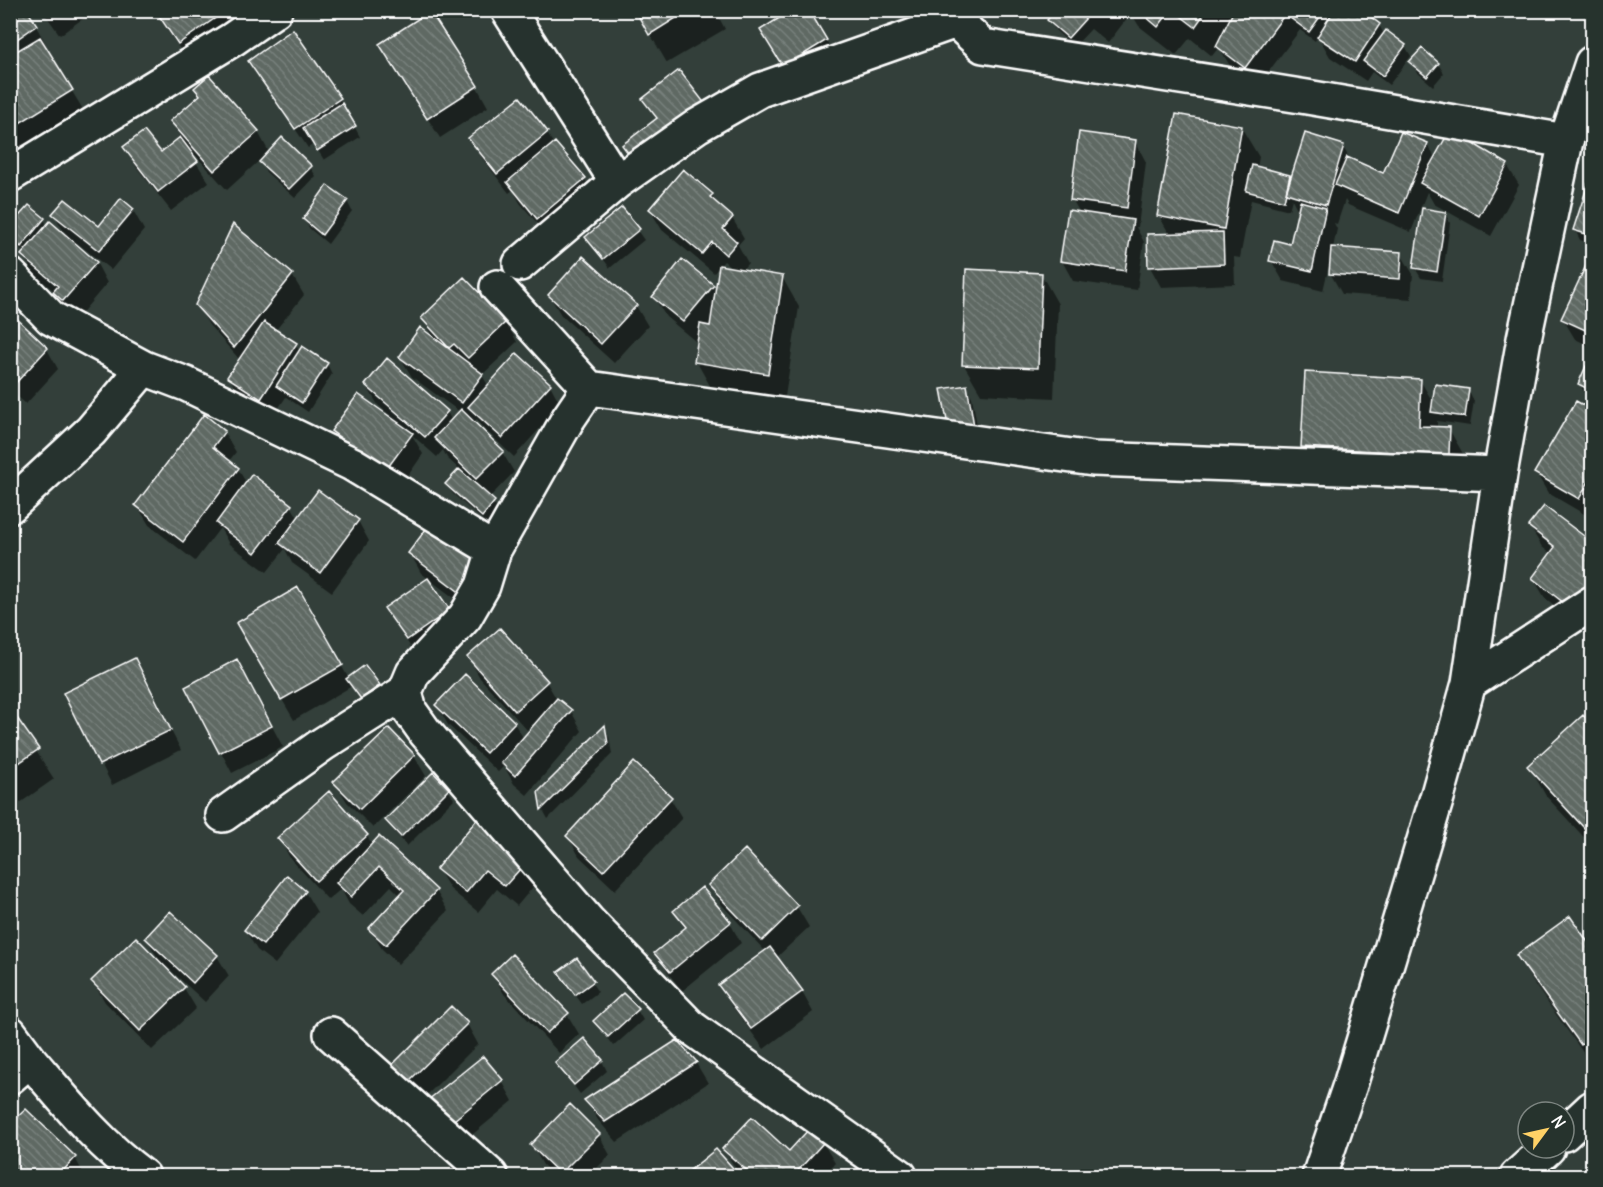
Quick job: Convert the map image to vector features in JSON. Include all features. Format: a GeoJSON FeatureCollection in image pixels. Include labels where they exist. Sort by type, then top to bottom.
{"type":"FeatureCollection","features":[{"type":"Feature","properties":{"kind":"street"},"geometry":{"type":"LineString","coordinates":[[10,175],[233,39],[275,10]]}},
{"type":"Feature","properties":{"kind":"street"},"geometry":{"type":"LineString","coordinates":[[508,10],[617,183]]}},
{"type":"Feature","properties":{"kind":"street"},"geometry":{"type":"LineString","coordinates":[[520,264],[617,183],[697,126],[760,90],[953,16],[983,46],[1566,141]]}},
{"type":"Feature","properties":{"kind":"street"},"geometry":{"type":"LineString","coordinates":[[1319,1176],[1361,1049],[1469,683],[1500,474],[1524,339],[1566,141],[1593,63]]}},
{"type":"Feature","properties":{"kind":"street"},"geometry":{"type":"LineString","coordinates":[[10,275],[51,318],[144,368],[186,384],[352,464],[494,550]]}},
{"type":"Feature","properties":{"kind":"street"},"geometry":{"type":"LineString","coordinates":[[497,287],[589,388],[1093,459],[1500,474]]}},
{"type":"Feature","properties":{"kind":"street"},"geometry":{"type":"LineString","coordinates":[[10,506],[91,431],[144,368]]}},
{"type":"Feature","properties":{"kind":"street"},"geometry":{"type":"LineString","coordinates":[[222,815],[323,744],[405,692],[413,673],[465,617],[483,586],[494,550],[568,419],[589,388]]}},
{"type":"Feature","properties":{"kind":"street"},"geometry":{"type":"LineString","coordinates":[[1469,683],[1593,603]]}},
{"type":"Feature","properties":{"kind":"street"},"geometry":{"type":"LineString","coordinates":[[405,692],[410,711],[424,732],[588,921],[692,1028],[900,1176]]}},
{"type":"Feature","properties":{"kind":"street"},"geometry":{"type":"LineString","coordinates":[[10,1033],[20,1069],[85,1124],[125,1163],[143,1176]]}},
{"type":"Feature","properties":{"kind":"street"},"geometry":{"type":"LineString","coordinates":[[331,1034],[491,1176]]}},
{"type":"Feature","properties":{"kind":"street"},"geometry":{"type":"LineString","coordinates":[[1576,1123],[1593,1108]]}},
{"type":"Feature","properties":{"kind":"street"},"geometry":{"type":"LineString","coordinates":[[1517,1176],[1535,1160]]}},
{"type":"Feature","properties":{"kind":"building"},"geometry":{"type":"Polygon","coordinates":[[[10,10],[27,10],[37,25],[10,44],[10,10]]]}},
{"type":"Feature","properties":{"kind":"building"},"geometry":{"type":"Polygon","coordinates":[[[155,10],[227,10],[178,44],[155,10]]]}},
{"type":"Feature","properties":{"kind":"building"},"geometry":{"type":"Polygon","coordinates":[[[635,10],[689,10],[649,35],[635,10]]]}},
{"type":"Feature","properties":{"kind":"building"},"geometry":{"type":"Polygon","coordinates":[[[792,10],[809,10],[827,40],[783,67],[760,30],[792,10]]]}},
{"type":"Feature","properties":{"kind":"building"},"geometry":{"type":"Polygon","coordinates":[[[1056,10],[1080,10],[1087,17],[1068,38],[1047,20],[1056,10]]]}},
{"type":"Feature","properties":{"kind":"building"},"geometry":{"type":"Polygon","coordinates":[[[1138,10],[1171,10],[1158,27],[1138,10]]]}},
{"type":"Feature","properties":{"kind":"building"},"geometry":{"type":"Polygon","coordinates":[[[1173,10],[1207,10],[1195,27],[1173,10]]]}},
{"type":"Feature","properties":{"kind":"building"},"geometry":{"type":"Polygon","coordinates":[[[1234,10],[1288,10],[1245,68],[1216,46],[1234,10]]]}},
{"type":"Feature","properties":{"kind":"building"},"geometry":{"type":"Polygon","coordinates":[[[1294,10],[1325,10],[1309,32],[1289,17],[1294,10]]]}},
{"type":"Feature","properties":{"kind":"building"},"geometry":{"type":"Polygon","coordinates":[[[1334,10],[1361,10],[1380,24],[1355,62],[1317,37],[1334,10]]]}},
{"type":"Feature","properties":{"kind":"building"},"geometry":{"type":"Polygon","coordinates":[[[430,11],[478,86],[427,119],[379,44],[430,11]]]}},
{"type":"Feature","properties":{"kind":"building"},"geometry":{"type":"Polygon","coordinates":[[[293,29],[341,98],[295,129],[248,61],[293,29]]]}},
{"type":"Feature","properties":{"kind":"building"},"geometry":{"type":"Polygon","coordinates":[[[1386,30],[1406,45],[1383,76],[1363,61],[1386,30]]]}},
{"type":"Feature","properties":{"kind":"building"},"geometry":{"type":"Polygon","coordinates":[[[40,37],[73,90],[10,129],[10,55],[40,37]]]}},
{"type":"Feature","properties":{"kind":"building"},"geometry":{"type":"Polygon","coordinates":[[[1422,48],[1439,63],[1427,77],[1409,62],[1422,48]]]}},
{"type":"Feature","properties":{"kind":"building"},"geometry":{"type":"Polygon","coordinates":[[[679,70],[706,105],[634,161],[622,145],[657,118],[642,99],[679,70]]]}},
{"type":"Feature","properties":{"kind":"building"},"geometry":{"type":"Polygon","coordinates":[[[209,75],[259,131],[214,171],[170,121],[200,95],[194,88],[209,75]]]}},
{"type":"Feature","properties":{"kind":"building"},"geometry":{"type":"Polygon","coordinates":[[[520,97],[548,132],[497,174],[468,138],[520,97]]]}},
{"type":"Feature","properties":{"kind":"building"},"geometry":{"type":"Polygon","coordinates":[[[342,103],[356,126],[317,151],[303,128],[342,103]]]}},
{"type":"Feature","properties":{"kind":"building"},"geometry":{"type":"Polygon","coordinates":[[[1176,114],[1242,126],[1224,229],[1157,216],[1176,114]]]}},
{"type":"Feature","properties":{"kind":"building"},"geometry":{"type":"Polygon","coordinates":[[[1450,130],[1508,164],[1479,216],[1420,183],[1450,130]]]}},
{"type":"Feature","properties":{"kind":"building"},"geometry":{"type":"Polygon","coordinates":[[[144,131],[161,152],[180,137],[198,161],[158,192],[123,147],[144,131]]]}},
{"type":"Feature","properties":{"kind":"building"},"geometry":{"type":"Polygon","coordinates":[[[1079,132],[1136,140],[1127,208],[1070,200],[1079,132]]]}},
{"type":"Feature","properties":{"kind":"building"},"geometry":{"type":"Polygon","coordinates":[[[1401,132],[1428,143],[1399,213],[1335,185],[1347,157],[1383,173],[1401,132]]]}},
{"type":"Feature","properties":{"kind":"building"},"geometry":{"type":"Polygon","coordinates":[[[1305,133],[1344,145],[1326,205],[1286,193],[1305,133]]]}},
{"type":"Feature","properties":{"kind":"building"},"geometry":{"type":"Polygon","coordinates":[[[282,137],[312,166],[289,189],[259,162],[282,137]]]}},
{"type":"Feature","properties":{"kind":"building"},"geometry":{"type":"Polygon","coordinates":[[[555,142],[586,178],[537,219],[507,182],[555,142]]]}},
{"type":"Feature","properties":{"kind":"building"},"geometry":{"type":"Polygon","coordinates":[[[1252,165],[1290,175],[1284,201],[1246,191],[1252,165]]]}},
{"type":"Feature","properties":{"kind":"building"},"geometry":{"type":"Polygon","coordinates":[[[683,169],[713,194],[710,197],[733,217],[723,229],[737,242],[726,255],[712,242],[702,254],[649,209],[683,169]]]}},
{"type":"Feature","properties":{"kind":"building"},"geometry":{"type":"Polygon","coordinates":[[[1589,181],[1592,182],[1592,236],[1573,230],[1589,181]]]}},
{"type":"Feature","properties":{"kind":"building"},"geometry":{"type":"Polygon","coordinates":[[[327,185],[348,200],[322,235],[303,219],[327,185]]]}},
{"type":"Feature","properties":{"kind":"building"},"geometry":{"type":"Polygon","coordinates":[[[121,198],[134,209],[99,251],[52,214],[65,199],[99,226],[121,198]]]}},
{"type":"Feature","properties":{"kind":"building"},"geometry":{"type":"Polygon","coordinates":[[[1300,201],[1326,208],[1312,271],[1269,261],[1274,240],[1290,244],[1300,201]]]}},
{"type":"Feature","properties":{"kind":"building"},"geometry":{"type":"Polygon","coordinates":[[[29,205],[45,218],[21,247],[14,241],[10,244],[10,226],[29,205]]]}},
{"type":"Feature","properties":{"kind":"building"},"geometry":{"type":"Polygon","coordinates":[[[622,207],[640,229],[603,259],[585,237],[622,207]]]}},
{"type":"Feature","properties":{"kind":"building"},"geometry":{"type":"Polygon","coordinates":[[[1422,208],[1446,212],[1437,272],[1413,268],[1422,208]]]}},
{"type":"Feature","properties":{"kind":"building"},"geometry":{"type":"Polygon","coordinates":[[[1068,210],[1133,220],[1125,271],[1060,261],[1068,210]]]}},
{"type":"Feature","properties":{"kind":"building"},"geometry":{"type":"Polygon","coordinates":[[[50,221],[97,262],[63,301],[53,292],[58,286],[21,255],[50,221]]]}},
{"type":"Feature","properties":{"kind":"building"},"geometry":{"type":"Polygon","coordinates":[[[233,224],[293,274],[234,348],[195,305],[233,224]]]}},
{"type":"Feature","properties":{"kind":"building"},"geometry":{"type":"Polygon","coordinates":[[[1223,232],[1224,264],[1148,267],[1147,234],[1223,232]]]}},
{"type":"Feature","properties":{"kind":"building"},"geometry":{"type":"Polygon","coordinates":[[[1331,247],[1402,252],[1400,279],[1329,274],[1331,247]]]}},
{"type":"Feature","properties":{"kind":"building"},"geometry":{"type":"Polygon","coordinates":[[[583,256],[637,305],[601,344],[548,295],[583,256]]]}},
{"type":"Feature","properties":{"kind":"building"},"geometry":{"type":"Polygon","coordinates":[[[682,259],[714,285],[683,322],[652,297],[682,259]]]}},
{"type":"Feature","properties":{"kind":"building"},"geometry":{"type":"Polygon","coordinates":[[[1589,259],[1592,261],[1592,333],[1561,319],[1589,259]]]}},
{"type":"Feature","properties":{"kind":"building"},"geometry":{"type":"Polygon","coordinates":[[[719,265],[783,276],[768,374],[694,362],[700,324],[710,326],[719,265]]]}},
{"type":"Feature","properties":{"kind":"building"},"geometry":{"type":"Polygon","coordinates":[[[966,269],[1042,273],[1038,368],[962,365],[966,269]]]}},
{"type":"Feature","properties":{"kind":"building"},"geometry":{"type":"Polygon","coordinates":[[[464,277],[507,321],[468,358],[454,344],[449,348],[421,318],[464,277]]]}},
{"type":"Feature","properties":{"kind":"building"},"geometry":{"type":"Polygon","coordinates":[[[12,314],[48,348],[14,385],[10,382],[10,315],[12,314]]]}},
{"type":"Feature","properties":{"kind":"building"},"geometry":{"type":"Polygon","coordinates":[[[264,322],[297,343],[261,399],[227,377],[264,322]]]}},
{"type":"Feature","properties":{"kind":"building"},"geometry":{"type":"Polygon","coordinates":[[[420,327],[483,374],[462,403],[399,357],[420,327]]]}},
{"type":"Feature","properties":{"kind":"building"},"geometry":{"type":"Polygon","coordinates":[[[302,346],[328,363],[302,403],[276,386],[302,346]]]}},
{"type":"Feature","properties":{"kind":"building"},"geometry":{"type":"Polygon","coordinates":[[[517,353],[551,384],[502,438],[468,407],[517,353]]]}},
{"type":"Feature","properties":{"kind":"building"},"geometry":{"type":"Polygon","coordinates":[[[387,358],[448,411],[425,437],[365,385],[387,358]]]}},
{"type":"Feature","properties":{"kind":"building"},"geometry":{"type":"Polygon","coordinates":[[[1586,366],[1592,369],[1592,391],[1578,384],[1586,366]]]}},
{"type":"Feature","properties":{"kind":"building"},"geometry":{"type":"Polygon","coordinates":[[[1305,372],[1421,379],[1419,426],[1450,427],[1449,455],[1301,447],[1305,372]]]}},
{"type":"Feature","properties":{"kind":"building"},"geometry":{"type":"Polygon","coordinates":[[[1435,384],[1469,389],[1465,417],[1431,412],[1435,384]]]}},
{"type":"Feature","properties":{"kind":"building"},"geometry":{"type":"Polygon","coordinates":[[[967,385],[974,426],[949,431],[941,389],[967,385]]]}},
{"type":"Feature","properties":{"kind":"building"},"geometry":{"type":"Polygon","coordinates":[[[358,394],[413,433],[386,470],[331,431],[358,394]]]}},
{"type":"Feature","properties":{"kind":"building"},"geometry":{"type":"Polygon","coordinates":[[[1576,401],[1592,410],[1592,476],[1579,499],[1534,473],[1576,401]]]}},
{"type":"Feature","properties":{"kind":"building"},"geometry":{"type":"Polygon","coordinates":[[[461,409],[504,451],[476,479],[434,438],[461,409]]]}},
{"type":"Feature","properties":{"kind":"building"},"geometry":{"type":"Polygon","coordinates":[[[204,414],[225,431],[213,447],[239,468],[183,542],[135,505],[204,414]]]}},
{"type":"Feature","properties":{"kind":"building"},"geometry":{"type":"Polygon","coordinates":[[[459,469],[495,501],[482,517],[445,484],[459,469]]]}},
{"type":"Feature","properties":{"kind":"building"},"geometry":{"type":"Polygon","coordinates":[[[252,474],[292,505],[255,553],[216,523],[252,474]]]}},
{"type":"Feature","properties":{"kind":"building"},"geometry":{"type":"Polygon","coordinates":[[[318,490],[359,520],[320,573],[279,543],[318,490]]]}},
{"type":"Feature","properties":{"kind":"building"},"geometry":{"type":"Polygon","coordinates":[[[1544,506],[1592,542],[1592,583],[1573,610],[1532,578],[1555,547],[1528,526],[1544,506]]]}},
{"type":"Feature","properties":{"kind":"building"},"geometry":{"type":"Polygon","coordinates":[[[429,525],[483,566],[462,594],[408,553],[429,525]]]}},
{"type":"Feature","properties":{"kind":"building"},"geometry":{"type":"Polygon","coordinates":[[[428,578],[450,610],[407,640],[384,608],[428,578]]]}},
{"type":"Feature","properties":{"kind":"building"},"geometry":{"type":"Polygon","coordinates":[[[298,587],[343,665],[281,700],[236,623],[298,587]]]}},
{"type":"Feature","properties":{"kind":"building"},"geometry":{"type":"Polygon","coordinates":[[[500,628],[548,681],[515,711],[467,657],[500,628]]]}},
{"type":"Feature","properties":{"kind":"building"},"geometry":{"type":"Polygon","coordinates":[[[135,658],[171,730],[99,765],[63,693],[135,658]]]}},
{"type":"Feature","properties":{"kind":"building"},"geometry":{"type":"Polygon","coordinates":[[[237,659],[272,726],[219,753],[185,687],[237,659]]]}},
{"type":"Feature","properties":{"kind":"building"},"geometry":{"type":"Polygon","coordinates":[[[365,665],[380,685],[361,699],[346,679],[365,665]]]}},
{"type":"Feature","properties":{"kind":"building"},"geometry":{"type":"Polygon","coordinates":[[[465,674],[515,722],[486,753],[435,705],[465,674]]]}},
{"type":"Feature","properties":{"kind":"building"},"geometry":{"type":"Polygon","coordinates":[[[557,698],[572,710],[515,776],[501,763],[557,698]]]}},
{"type":"Feature","properties":{"kind":"building"},"geometry":{"type":"Polygon","coordinates":[[[10,708],[39,749],[10,769],[10,708]]]}},
{"type":"Feature","properties":{"kind":"building"},"geometry":{"type":"Polygon","coordinates":[[[1583,715],[1592,725],[1592,825],[1587,831],[1527,766],[1583,715]]]}},
{"type":"Feature","properties":{"kind":"building"},"geometry":{"type":"Polygon","coordinates":[[[605,725],[608,744],[541,810],[538,792],[605,725]]]}},
{"type":"Feature","properties":{"kind":"building"},"geometry":{"type":"Polygon","coordinates":[[[389,728],[415,755],[360,809],[333,782],[389,728]]]}},
{"type":"Feature","properties":{"kind":"building"},"geometry":{"type":"Polygon","coordinates":[[[634,762],[672,797],[603,871],[566,836],[634,762]]]}},
{"type":"Feature","properties":{"kind":"building"},"geometry":{"type":"Polygon","coordinates":[[[433,772],[449,789],[401,837],[385,820],[433,772]]]}},
{"type":"Feature","properties":{"kind":"building"},"geometry":{"type":"Polygon","coordinates":[[[329,791],[368,835],[316,881],[277,838],[329,791]]]}},
{"type":"Feature","properties":{"kind":"building"},"geometry":{"type":"Polygon","coordinates":[[[478,818],[528,860],[505,886],[485,870],[466,893],[436,869],[478,818]]]}},
{"type":"Feature","properties":{"kind":"building"},"geometry":{"type":"Polygon","coordinates":[[[379,836],[437,890],[386,945],[368,929],[404,890],[379,867],[351,897],[336,883],[379,836]]]}},
{"type":"Feature","properties":{"kind":"building"},"geometry":{"type":"Polygon","coordinates":[[[745,849],[798,906],[762,941],[708,885],[745,849]]]}},
{"type":"Feature","properties":{"kind":"building"},"geometry":{"type":"Polygon","coordinates":[[[287,875],[306,891],[263,945],[244,930],[287,875]]]}},
{"type":"Feature","properties":{"kind":"building"},"geometry":{"type":"Polygon","coordinates":[[[702,887],[731,922],[670,972],[654,953],[686,927],[673,911],[702,887]]]}},
{"type":"Feature","properties":{"kind":"building"},"geometry":{"type":"Polygon","coordinates":[[[170,911],[218,955],[193,983],[145,938],[170,911]]]}},
{"type":"Feature","properties":{"kind":"building"},"geometry":{"type":"Polygon","coordinates":[[[1570,916],[1592,948],[1592,1037],[1581,1045],[1516,955],[1570,916]]]}},
{"type":"Feature","properties":{"kind":"building"},"geometry":{"type":"Polygon","coordinates":[[[136,937],[185,987],[140,1031],[91,981],[136,937]]]}},
{"type":"Feature","properties":{"kind":"building"},"geometry":{"type":"Polygon","coordinates":[[[770,947],[803,991],[751,1029],[718,985],[770,947]]]}},
{"type":"Feature","properties":{"kind":"building"},"geometry":{"type":"Polygon","coordinates":[[[512,954],[569,1013],[547,1033],[491,974],[512,954]]]}},
{"type":"Feature","properties":{"kind":"building"},"geometry":{"type":"Polygon","coordinates":[[[577,958],[594,981],[575,995],[558,972],[577,958]]]}},
{"type":"Feature","properties":{"kind":"building"},"geometry":{"type":"Polygon","coordinates":[[[623,993],[639,1009],[608,1037],[593,1021],[623,993]]]}},
{"type":"Feature","properties":{"kind":"building"},"geometry":{"type":"Polygon","coordinates":[[[451,1006],[468,1023],[408,1082],[392,1065],[451,1006]]]}},
{"type":"Feature","properties":{"kind":"building"},"geometry":{"type":"Polygon","coordinates":[[[584,1038],[603,1060],[574,1085],[555,1063],[584,1038]]]}},
{"type":"Feature","properties":{"kind":"building"},"geometry":{"type":"Polygon","coordinates":[[[677,1040],[697,1062],[605,1122],[584,1100],[677,1040]]]}},
{"type":"Feature","properties":{"kind":"building"},"geometry":{"type":"Polygon","coordinates":[[[483,1056],[503,1080],[448,1125],[428,1100],[483,1056]]]}},
{"type":"Feature","properties":{"kind":"building"},"geometry":{"type":"Polygon","coordinates":[[[570,1104],[600,1134],[560,1174],[530,1145],[570,1104]]]}},
{"type":"Feature","properties":{"kind":"building"},"geometry":{"type":"Polygon","coordinates":[[[26,1109],[76,1157],[58,1176],[10,1176],[10,1124],[26,1109]]]}},
{"type":"Feature","properties":{"kind":"building"},"geometry":{"type":"Polygon","coordinates":[[[752,1117],[789,1151],[809,1129],[824,1142],[793,1176],[753,1176],[722,1149],[752,1117]]]}},
{"type":"Feature","properties":{"kind":"building"},"geometry":{"type":"Polygon","coordinates":[[[716,1149],[740,1176],[683,1176],[716,1149]]]}}]}
